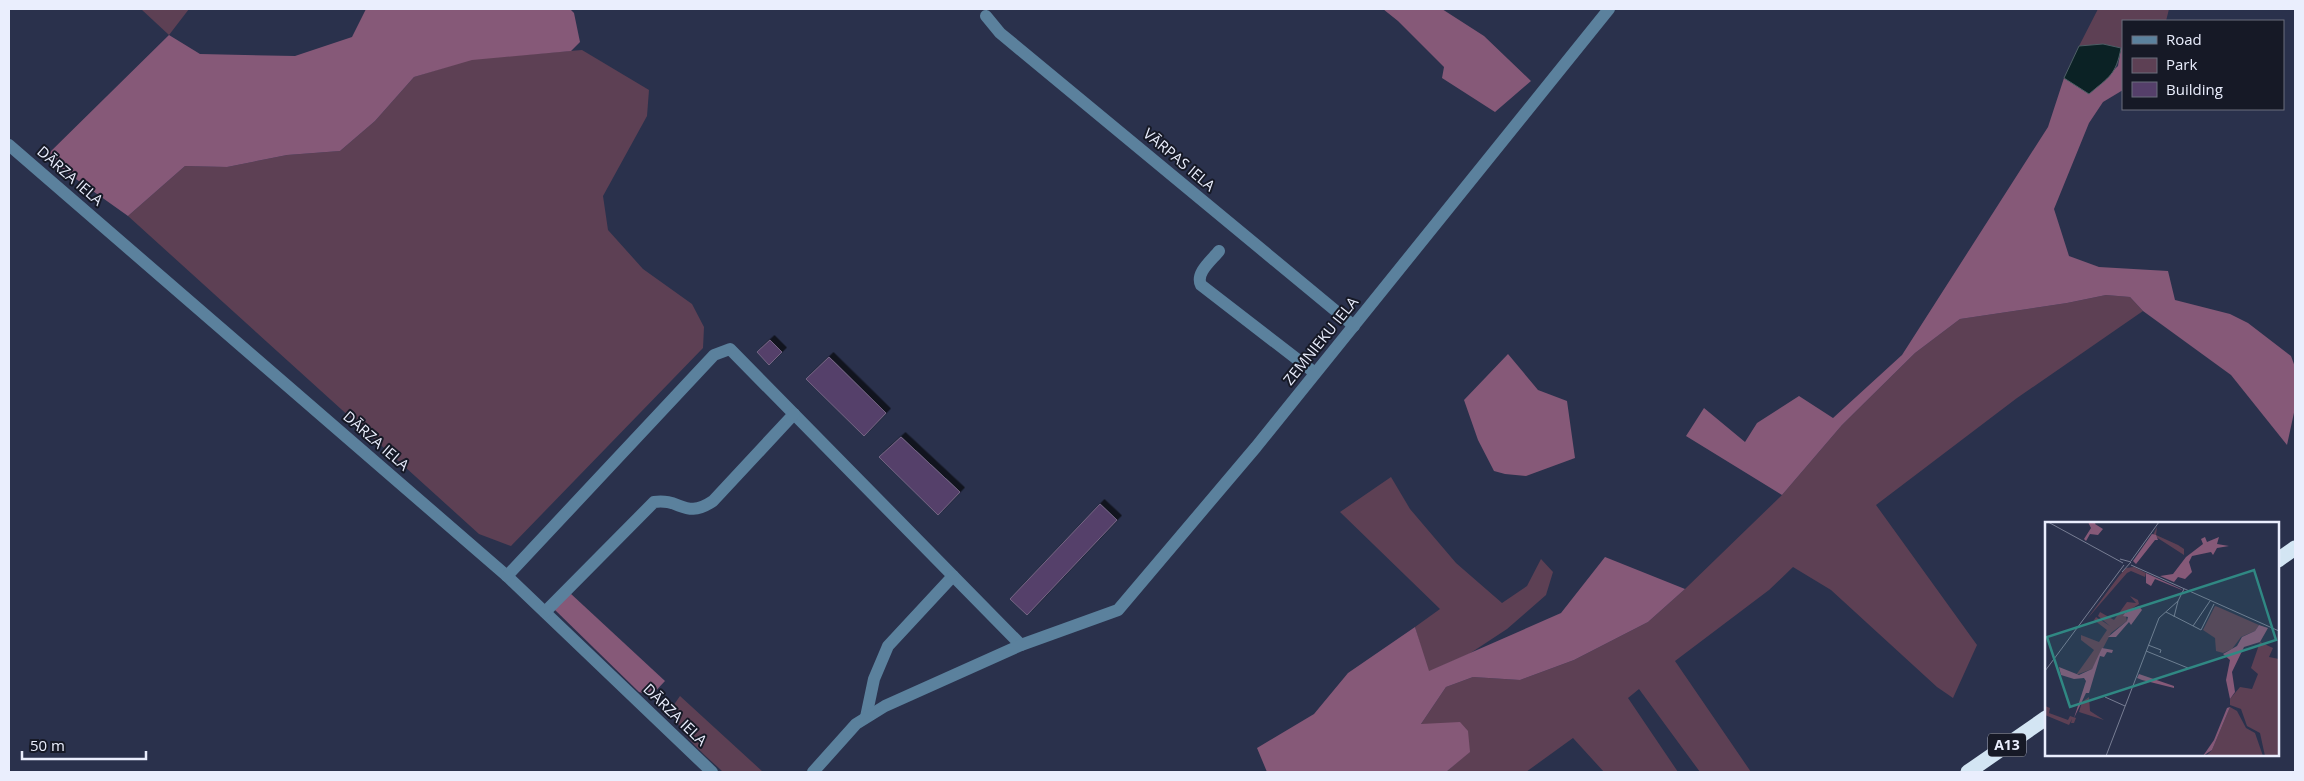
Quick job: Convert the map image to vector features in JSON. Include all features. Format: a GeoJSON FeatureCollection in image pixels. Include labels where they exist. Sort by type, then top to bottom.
{"type":"FeatureCollection","features":[{"type":"Feature","properties":{"kind":"highway"},"geometry":{"type":"LineString","coordinates":[[2279,559],[2295,548]]}},
{"type":"Feature","properties":{"kind":"highway","name":"A13"},"geometry":{"type":"LineString","coordinates":[[1968,772],[2045,719]]}},
{"type":"Feature","properties":{"kind":"street","name":"ZEMNIEKU IELA"},"geometry":{"type":"LineString","coordinates":[[813,772],[856,724],[885,706],[1021,645],[1118,610],[1354,326],[1609,9]]}},
{"type":"Feature","properties":{"kind":"street","name":"VĀRPAS IELA"},"geometry":{"type":"LineString","coordinates":[[986,16],[1000,33],[1354,326]]}},
{"type":"Feature","properties":{"kind":"street","name":"DĀRZA IELA"},"geometry":{"type":"LineString","coordinates":[[9,145],[507,576],[712,772]]}},
{"type":"Feature","properties":{"kind":"street"},"geometry":{"type":"LineString","coordinates":[[1219,251],[1199,275],[1201,285],[1315,373]]}},
{"type":"Feature","properties":{"kind":"street"},"geometry":{"type":"LineString","coordinates":[[507,576],[714,355],[730,349],[1021,645]]}},
{"type":"Feature","properties":{"kind":"street"},"geometry":{"type":"LineString","coordinates":[[545,612],[654,502],[665,500],[690,510],[703,508],[713,501],[794,414]]}},
{"type":"Feature","properties":{"kind":"street"},"geometry":{"type":"LineString","coordinates":[[866,717],[874,679],[888,646],[953,576]]}},
{"type":"Feature","properties":{"kind":"green space"},"geometry":{"type":"Polygon","coordinates":[[[141,9],[189,9],[169,35],[141,9]]]}},
{"type":"Feature","properties":{"kind":"green space"},"geometry":{"type":"Polygon","coordinates":[[[2098,9],[2169,9],[2166,20],[2122,20],[2121,48],[2103,44],[2079,46],[2098,9]]]}},
{"type":"Feature","properties":{"kind":"green space"},"geometry":{"type":"Polygon","coordinates":[[[582,50],[649,90],[647,116],[603,196],[608,230],[643,269],[692,304],[704,327],[703,348],[511,546],[479,534],[128,216],[185,166],[227,167],[287,155],[340,151],[375,121],[414,77],[472,59],[582,50]]]}},
{"type":"Feature","properties":{"kind":"green space"},"geometry":{"type":"Polygon","coordinates":[[[2106,295],[2130,297],[2143,311],[2017,398],[1876,505],[1977,645],[1953,698],[1937,687],[1831,590],[1793,567],[1769,590],[1675,661],[1751,772],[1700,772],[1639,689],[1628,698],[1678,772],[1604,772],[1573,738],[1526,772],[1446,772],[1469,752],[1421,724],[1446,687],[1473,677],[1520,680],[1574,660],[1648,622],[1685,589],[1782,495],[1842,425],[1915,353],[1960,319],[2067,303],[2106,295]]]}},
{"type":"Feature","properties":{"kind":"green space"},"geometry":{"type":"Polygon","coordinates":[[[1391,477],[1410,509],[1456,563],[1502,603],[1527,586],[1541,559],[1553,572],[1546,595],[1507,629],[1469,654],[1428,672],[1415,627],[1440,609],[1340,512],[1391,477]]]}},
{"type":"Feature","properties":{"kind":"green space"},"geometry":{"type":"Polygon","coordinates":[[[680,696],[763,772],[723,772],[693,744],[680,727],[671,709],[680,696]]]}},
{"type":"Feature","properties":{"kind":"shaded area"},"geometry":{"type":"Polygon","coordinates":[[[366,9],[570,9],[574,13],[580,42],[571,51],[472,60],[414,77],[375,121],[340,151],[287,155],[227,167],[185,166],[128,216],[45,157],[169,35],[200,54],[295,56],[352,37],[366,9]]]}},
{"type":"Feature","properties":{"kind":"shaded area"},"geometry":{"type":"Polygon","coordinates":[[[1383,9],[1442,9],[1484,36],[1531,81],[1495,112],[1442,78],[1444,67],[1398,21],[1383,9]]]}},
{"type":"Feature","properties":{"kind":"shaded area"},"geometry":{"type":"Polygon","coordinates":[[[2103,44],[2121,48],[2119,57],[2111,75],[2089,94],[2064,78],[2079,46],[2103,44]]]}},
{"type":"Feature","properties":{"kind":"shaded area"},"geometry":{"type":"Polygon","coordinates":[[[2121,48],[2122,91],[2103,102],[2089,123],[2054,209],[2069,256],[2099,267],[2168,271],[2175,300],[2230,314],[2248,323],[2291,356],[2295,367],[2295,408],[2287,445],[2231,375],[2143,311],[2130,297],[2106,295],[2067,303],[1960,319],[1915,353],[1842,425],[1782,495],[1686,436],[1704,408],[1745,442],[1757,423],[1799,396],[1833,418],[1902,355],[2048,127],[2064,78],[2089,94],[2118,66],[2121,48]]]}},
{"type":"Feature","properties":{"kind":"shaded area"},"geometry":{"type":"Polygon","coordinates":[[[1508,354],[1538,390],[1567,401],[1575,458],[1526,476],[1494,471],[1478,440],[1464,400],[1508,354]]]}},
{"type":"Feature","properties":{"kind":"shaded area"},"geometry":{"type":"Polygon","coordinates":[[[1605,557],[1685,589],[1648,622],[1574,660],[1520,680],[1473,677],[1446,687],[1421,724],[1460,722],[1468,731],[1470,752],[1446,772],[1267,772],[1257,748],[1314,714],[1348,673],[1415,627],[1429,671],[1561,613],[1605,557]]]}},
{"type":"Feature","properties":{"kind":"shaded area"},"geometry":{"type":"Polygon","coordinates":[[[570,593],[665,681],[651,696],[639,692],[554,609],[570,593]]]}},
{"type":"Feature","properties":{"kind":"building"},"geometry":{"type":"Polygon","coordinates":[[[770,340],[782,352],[769,365],[757,352],[770,340]]]}},
{"type":"Feature","properties":{"kind":"building"},"geometry":{"type":"Polygon","coordinates":[[[829,357],[886,413],[864,436],[806,379],[829,357]]]}},
{"type":"Feature","properties":{"kind":"building"},"geometry":{"type":"Polygon","coordinates":[[[901,437],[960,492],[938,515],[879,457],[901,437]]]}},
{"type":"Feature","properties":{"kind":"building"},"geometry":{"type":"Polygon","coordinates":[[[1100,504],[1117,520],[1027,615],[1010,599],[1100,504]]]}}]}
